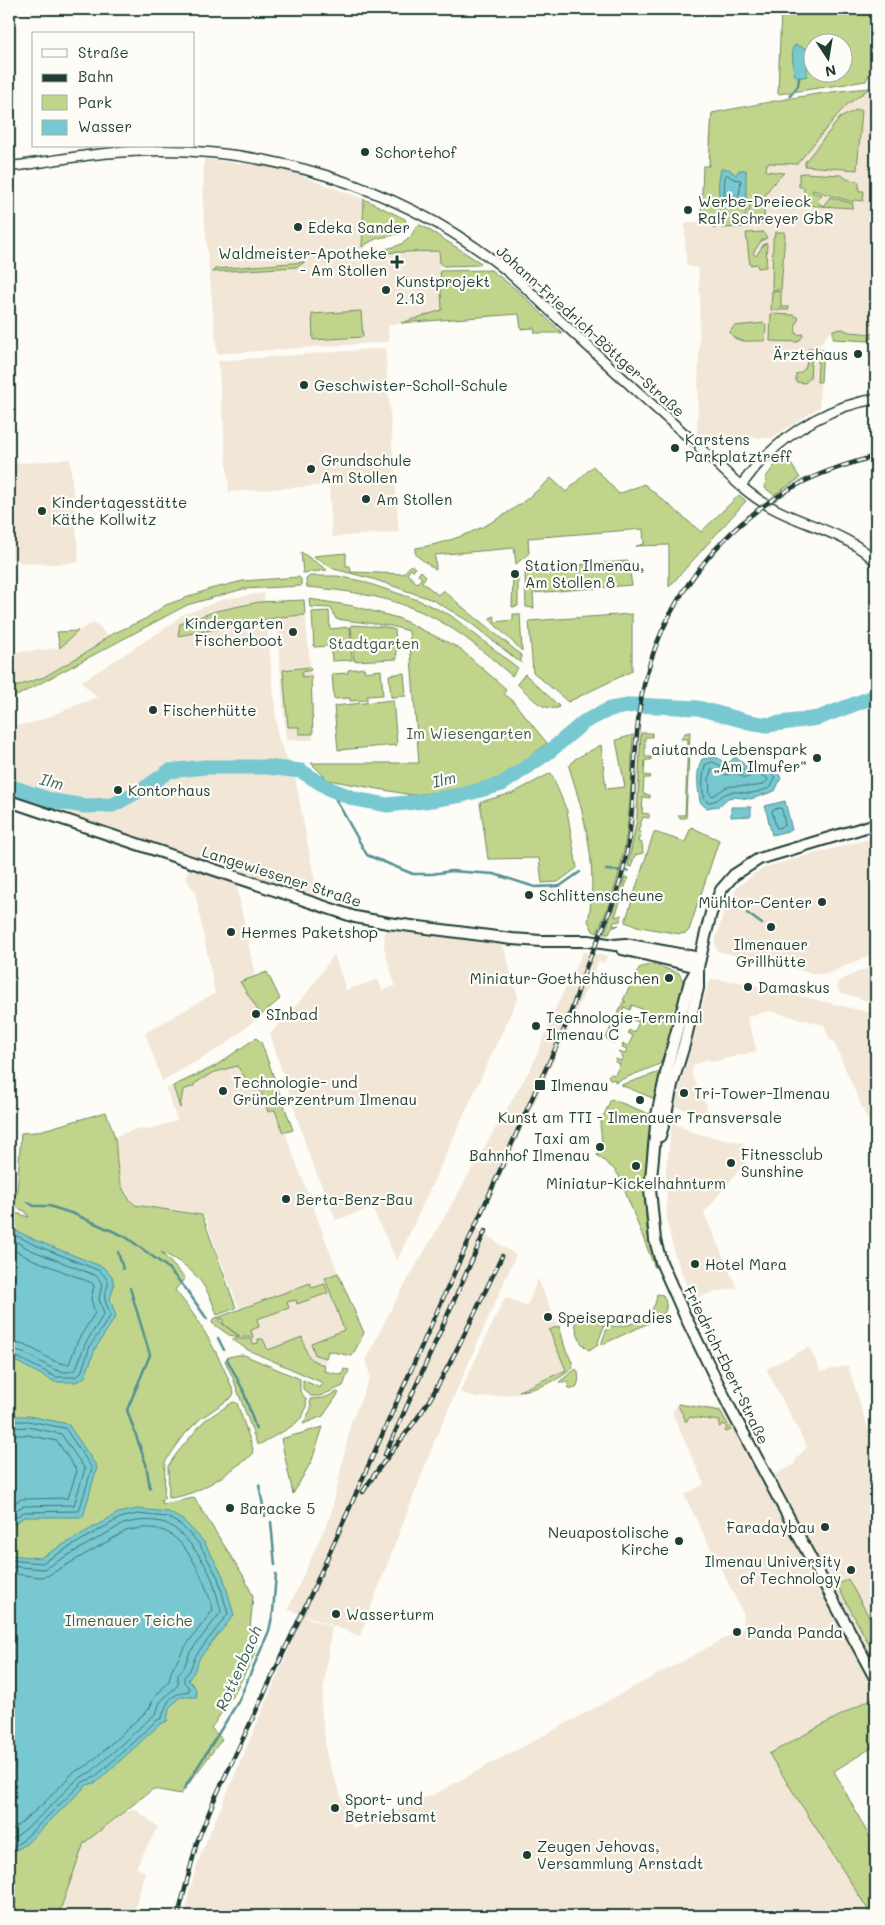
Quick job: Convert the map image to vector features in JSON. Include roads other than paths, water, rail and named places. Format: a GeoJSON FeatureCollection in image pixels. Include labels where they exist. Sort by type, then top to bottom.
{"type":"FeatureCollection","features":[{"type":"Feature","properties":{"kind":"main road","name":"Langewiesener Straße"},"geometry":{"type":"LineString","coordinates":[[9,801],[355,917],[512,939],[588,941],[615,945],[624,950],[699,963]]}},
{"type":"Feature","properties":{"kind":"main road","name":"Friedrich-Ebert-Straße"},"geometry":{"type":"LineString","coordinates":[[876,824],[759,859],[728,880],[711,913],[699,963],[699,983],[696,997],[672,1085],[665,1119],[654,1151],[650,1189],[655,1240],[661,1262],[685,1316],[730,1408],[876,1680]]}},
{"type":"Feature","properties":{"kind":"street","name":"Johann-Friedrich-Böttger-Straße"},"geometry":{"type":"LineString","coordinates":[[9,167],[127,152],[183,150],[231,155],[285,164],[361,187],[437,224],[494,260],[755,497],[770,507],[857,546],[876,562]]}},
{"type":"Feature","properties":{"kind":"street"},"geometry":{"type":"LineString","coordinates":[[741,484],[764,457],[806,425],[833,411],[856,403],[876,399]]}},
{"type":"Feature","properties":{"kind":"water"},"geometry":{"type":"Polygon","coordinates":[[[795,45],[802,47],[802,77],[799,78],[794,74],[792,49],[795,45]]]}},
{"type":"Feature","properties":{"kind":"water"},"geometry":{"type":"Polygon","coordinates":[[[721,169],[729,169],[736,175],[739,170],[746,170],[746,198],[744,201],[722,202],[719,190],[721,169]]]}},
{"type":"Feature","properties":{"kind":"water"},"geometry":{"type":"Polygon","coordinates":[[[716,757],[727,764],[735,757],[746,767],[751,762],[764,765],[772,768],[781,778],[775,791],[751,799],[728,798],[719,806],[706,808],[700,802],[698,769],[702,759],[716,757]]]}},
{"type":"Feature","properties":{"kind":"water"},"geometry":{"type":"Polygon","coordinates":[[[785,801],[792,830],[772,835],[765,806],[785,801]]]}},
{"type":"Feature","properties":{"kind":"water"},"geometry":{"type":"Polygon","coordinates":[[[731,807],[751,807],[751,816],[731,817],[731,807]]]}},
{"type":"Feature","properties":{"kind":"water"},"geometry":{"type":"Polygon","coordinates":[[[9,1227],[35,1240],[103,1267],[112,1276],[114,1285],[110,1299],[116,1316],[95,1349],[85,1377],[76,1382],[55,1382],[15,1361],[9,1364],[9,1227]]]}},
{"type":"Feature","properties":{"kind":"water"},"geometry":{"type":"Polygon","coordinates":[[[9,1416],[29,1416],[68,1424],[97,1467],[83,1517],[24,1517],[9,1527],[9,1416]]]}},
{"type":"Feature","properties":{"kind":"water"},"geometry":{"type":"Polygon","coordinates":[[[137,1509],[169,1512],[184,1521],[204,1542],[223,1576],[234,1615],[200,1657],[194,1672],[188,1680],[195,1687],[197,1697],[180,1697],[169,1708],[167,1721],[159,1725],[97,1782],[87,1785],[25,1845],[9,1854],[9,1555],[40,1558],[118,1513],[137,1509]]]}},
{"type":"Feature","properties":{"kind":"waterway"},"geometry":{"type":"LineString","coordinates":[[790,96],[798,86],[799,78]]}},
{"type":"Feature","properties":{"kind":"waterway","name":"Ilm"},"geometry":{"type":"LineString","coordinates":[[9,786],[54,801],[85,806],[113,805],[148,786],[169,771],[205,767],[267,767],[301,771],[330,789],[355,799],[387,805],[462,795],[502,784],[550,751],[584,722],[610,709],[634,705],[698,708],[767,725],[818,718],[876,696]]}},
{"type":"Feature","properties":{"kind":"waterway"},"geometry":{"type":"LineString","coordinates":[[330,789],[367,855],[413,874],[451,871],[494,874],[535,887],[560,886],[580,872]]}},
{"type":"Feature","properties":{"kind":"waterway"},"geometry":{"type":"LineString","coordinates":[[606,870],[628,871]]}},
{"type":"Feature","properties":{"kind":"waterway"},"geometry":{"type":"LineString","coordinates":[[727,906],[737,911]]}},
{"type":"Feature","properties":{"kind":"waterway"},"geometry":{"type":"LineString","coordinates":[[747,913],[762,924]]}},
{"type":"Feature","properties":{"kind":"waterway","name":"Rottenbach"},"geometry":{"type":"LineString","coordinates":[[28,1202],[34,1206],[49,1206],[74,1214],[126,1237],[167,1267],[186,1289],[207,1319]]}},
{"type":"Feature","properties":{"kind":"waterway"},"geometry":{"type":"LineString","coordinates":[[118,1252],[123,1269]]}},
{"type":"Feature","properties":{"kind":"waterway"},"geometry":{"type":"LineString","coordinates":[[130,1288],[150,1355],[127,1410],[146,1464],[150,1488]]}},
{"type":"Feature","properties":{"kind":"waterway","name":"Rottenbach"},"geometry":{"type":"LineString","coordinates":[[218,1338],[224,1350]]}},
{"type":"Feature","properties":{"kind":"waterway","name":"Rottenbach"},"geometry":{"type":"LineString","coordinates":[[227,1359],[243,1390],[256,1429]]}},
{"type":"Feature","properties":{"kind":"waterway","name":"Rottenbach"},"geometry":{"type":"LineString","coordinates":[[259,1485],[265,1516]]}},
{"type":"Feature","properties":{"kind":"waterway","name":"Rottenbach"},"geometry":{"type":"LineString","coordinates":[[271,1522],[275,1565]]}},
{"type":"Feature","properties":{"kind":"waterway","name":"Rottenbach"},"geometry":{"type":"LineString","coordinates":[[184,1789],[238,1702],[269,1631],[273,1612],[276,1574]]}},
{"type":"Feature","properties":{"kind":"railway"},"geometry":{"type":"LineString","coordinates":[[178,1916],[197,1842],[214,1800],[313,1590],[560,1039],[587,965],[612,907],[620,883],[627,849],[636,738],[642,694],[651,661],[663,629],[679,598],[698,570],[721,543],[746,520],[773,499],[803,482],[830,470],[876,456]]}},
{"type":"Feature","properties":{"kind":"railway"},"geometry":{"type":"LineString","coordinates":[[385,1455],[485,1231]]}},
{"type":"Feature","properties":{"kind":"railway"},"geometry":{"type":"LineString","coordinates":[[363,1492],[430,1399],[459,1346],[502,1256]]}},
{"type":"Feature","properties":{"kind":"place","name":"Schortehof"},"geometry":{"type":"Point","coordinates":[365,152]}},
{"type":"Feature","properties":{"kind":"place","name":"Werbe-Dreieck Ralf Schreyer GbR"},"geometry":{"type":"Point","coordinates":[688,210]}},
{"type":"Feature","properties":{"kind":"place","name":"Edeka Sander"},"geometry":{"type":"Point","coordinates":[298,227]}},
{"type":"Feature","properties":{"kind":"place","name":"Waldmeister-Apotheke - Am Stollen"},"geometry":{"type":"Point","coordinates":[397,262]}},
{"type":"Feature","properties":{"kind":"place","name":"Kunstprojekt 2.13"},"geometry":{"type":"Point","coordinates":[386,290]}},
{"type":"Feature","properties":{"kind":"place","name":"Ärztehaus"},"geometry":{"type":"Point","coordinates":[858,354]}},
{"type":"Feature","properties":{"kind":"place","name":"Geschwister-Scholl-Schule"},"geometry":{"type":"Point","coordinates":[304,385]}},
{"type":"Feature","properties":{"kind":"place","name":"Karstens Parkplatztreff"},"geometry":{"type":"Point","coordinates":[675,448]}},
{"type":"Feature","properties":{"kind":"place","name":"Grundschule Am Stollen"},"geometry":{"type":"Point","coordinates":[311,469]}},
{"type":"Feature","properties":{"kind":"place","name":"Am Stollen"},"geometry":{"type":"Point","coordinates":[366,499]}},
{"type":"Feature","properties":{"kind":"place","name":"Kindertagesstätte Käthe Kollwitz"},"geometry":{"type":"Point","coordinates":[42,511]}},
{"type":"Feature","properties":{"kind":"place","name":"Station Ilmenau, Am Stollen 8"},"geometry":{"type":"Point","coordinates":[515,574]}},
{"type":"Feature","properties":{"kind":"place","name":"Kindergarten Fischerboot"},"geometry":{"type":"Point","coordinates":[293,632]}},
{"type":"Feature","properties":{"kind":"place","name":"Fischerhütte"},"geometry":{"type":"Point","coordinates":[153,710]}},
{"type":"Feature","properties":{"kind":"place","name":"aiutanda Lebenspark „Am Ilmufer“"},"geometry":{"type":"Point","coordinates":[817,758]}},
{"type":"Feature","properties":{"kind":"place","name":"Kontorhaus"},"geometry":{"type":"Point","coordinates":[118,790]}},
{"type":"Feature","properties":{"kind":"place","name":"Schlittenscheune"},"geometry":{"type":"Point","coordinates":[529,895]}},
{"type":"Feature","properties":{"kind":"place","name":"Mühltor-Center"},"geometry":{"type":"Point","coordinates":[822,902]}},
{"type":"Feature","properties":{"kind":"place","name":"Ilmenauer Grillhütte"},"geometry":{"type":"Point","coordinates":[771,927]}},
{"type":"Feature","properties":{"kind":"place","name":"Hermes Paketshop"},"geometry":{"type":"Point","coordinates":[231,932]}},
{"type":"Feature","properties":{"kind":"place","name":"Miniatur-Goethehäuschen"},"geometry":{"type":"Point","coordinates":[669,978]}},
{"type":"Feature","properties":{"kind":"place","name":"Damaskus"},"geometry":{"type":"Point","coordinates":[748,987]}},
{"type":"Feature","properties":{"kind":"place","name":"SInbad"},"geometry":{"type":"Point","coordinates":[256,1014]}},
{"type":"Feature","properties":{"kind":"place","name":"Technologie-Terminal Ilmenau C"},"geometry":{"type":"Point","coordinates":[536,1026]}},
{"type":"Feature","properties":{"kind":"place","name":"Ilmenau"},"geometry":{"type":"Point","coordinates":[540,1085]}},
{"type":"Feature","properties":{"kind":"place","name":"Technologie- und Gründerzentrum Ilmenau"},"geometry":{"type":"Point","coordinates":[223,1091]}},
{"type":"Feature","properties":{"kind":"place","name":"Tri-Tower-Ilmenau"},"geometry":{"type":"Point","coordinates":[684,1093]}},
{"type":"Feature","properties":{"kind":"place","name":"Kunst am TTI - Ilmenauer Transversale"},"geometry":{"type":"Point","coordinates":[640,1100]}},
{"type":"Feature","properties":{"kind":"place","name":"Taxi am Bahnhof Ilmenau"},"geometry":{"type":"Point","coordinates":[600,1147]}},
{"type":"Feature","properties":{"kind":"place","name":"Fitnessclub Sunshine"},"geometry":{"type":"Point","coordinates":[731,1163]}},
{"type":"Feature","properties":{"kind":"place","name":"Miniatur-Kickelhahnturm"},"geometry":{"type":"Point","coordinates":[636,1166]}},
{"type":"Feature","properties":{"kind":"place","name":"Berta-Benz-Bau"},"geometry":{"type":"Point","coordinates":[286,1199]}},
{"type":"Feature","properties":{"kind":"place","name":"Hotel Mara"},"geometry":{"type":"Point","coordinates":[695,1264]}},
{"type":"Feature","properties":{"kind":"place","name":"Speiseparadies"},"geometry":{"type":"Point","coordinates":[548,1317]}},
{"type":"Feature","properties":{"kind":"place","name":"Baracke 5"},"geometry":{"type":"Point","coordinates":[230,1508]}},
{"type":"Feature","properties":{"kind":"place","name":"Faradaybau"},"geometry":{"type":"Point","coordinates":[825,1527]}},
{"type":"Feature","properties":{"kind":"place","name":"Neuapostolische Kirche"},"geometry":{"type":"Point","coordinates":[679,1541]}},
{"type":"Feature","properties":{"kind":"place","name":"Ilmenau University of Technology"},"geometry":{"type":"Point","coordinates":[851,1570]}},
{"type":"Feature","properties":{"kind":"place","name":"Wasserturm"},"geometry":{"type":"Point","coordinates":[336,1614]}},
{"type":"Feature","properties":{"kind":"place","name":"Panda Panda"},"geometry":{"type":"Point","coordinates":[737,1632]}},
{"type":"Feature","properties":{"kind":"place","name":"Sport- und Betriebsamt"},"geometry":{"type":"Point","coordinates":[335,1808]}},
{"type":"Feature","properties":{"kind":"place","name":"Zeugen Jehovas, Versammlung Arnstadt"},"geometry":{"type":"Point","coordinates":[527,1855]}},
{"type":"Feature","properties":{"kind":"park label","name":"Stadtgarten"},"geometry":{"type":"Point","coordinates":[374,643]}},
{"type":"Feature","properties":{"kind":"park label","name":"Im Wiesengarten"},"geometry":{"type":"Point","coordinates":[469,733]}},
{"type":"Feature","properties":{"kind":"park label","name":"Ilmenauer Teiche"},"geometry":{"type":"Point","coordinates":[129,1620]}}]}
